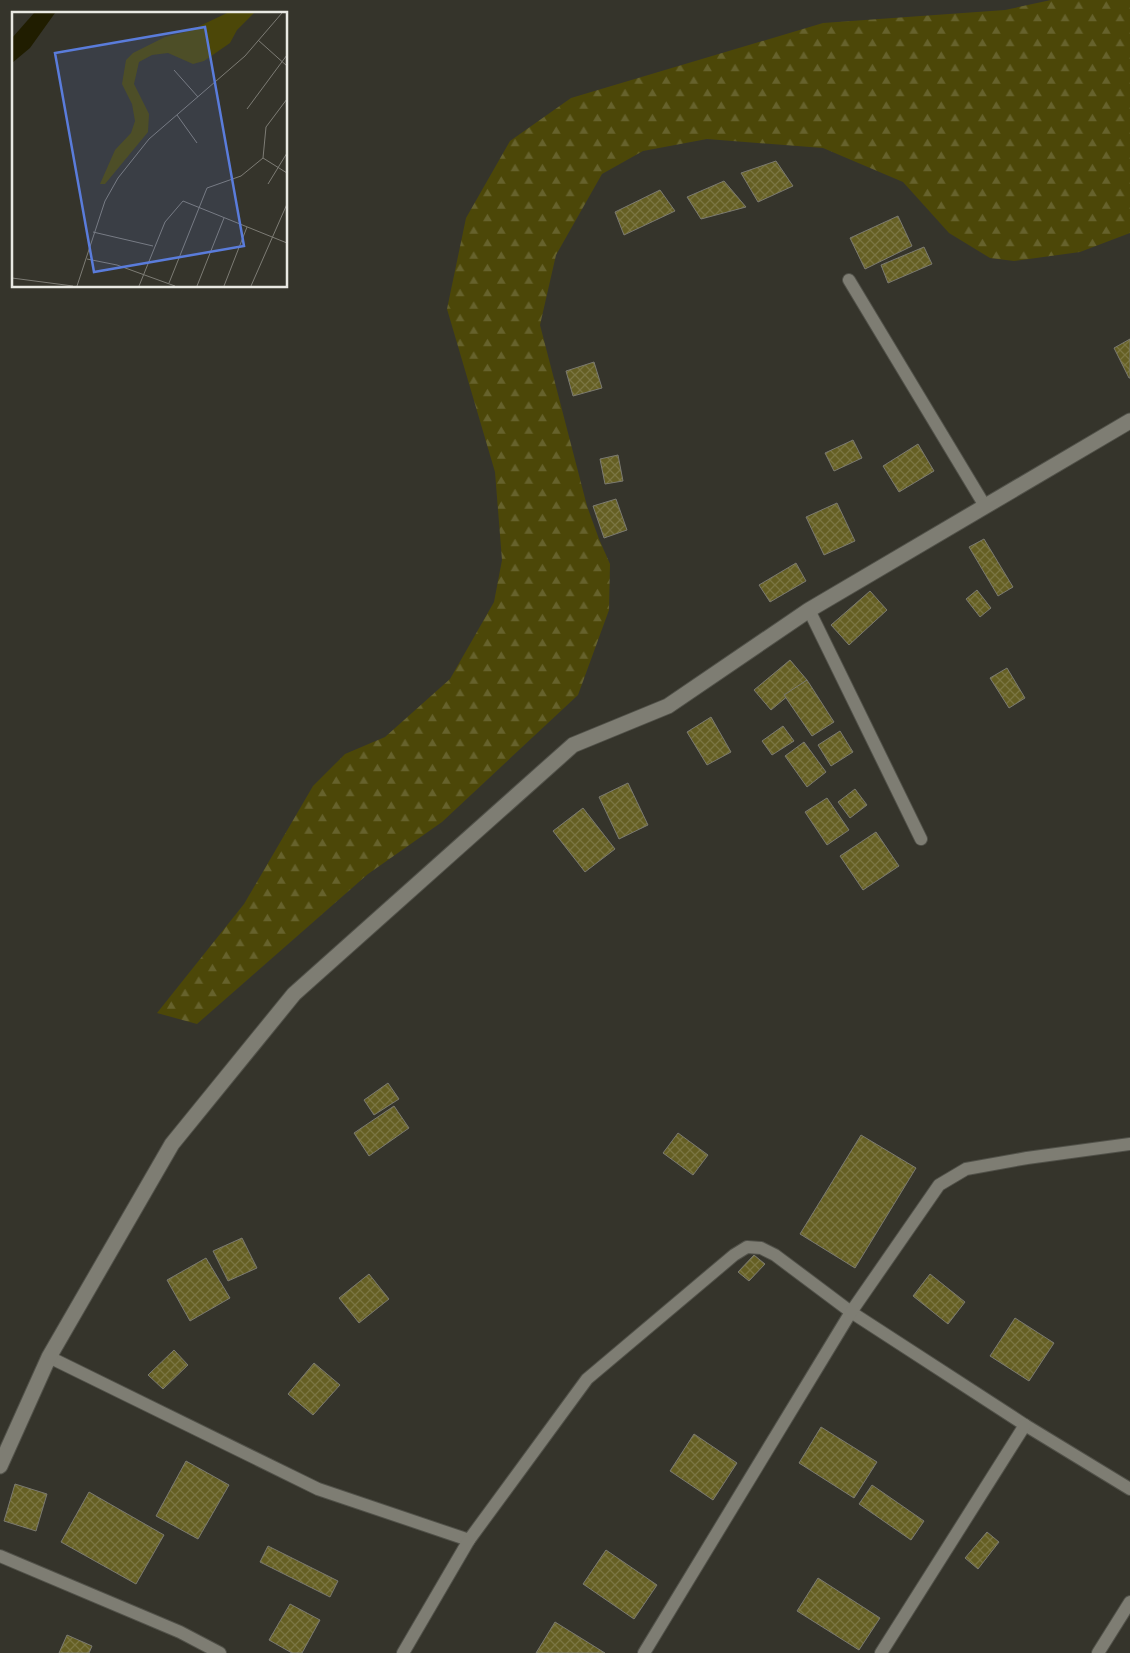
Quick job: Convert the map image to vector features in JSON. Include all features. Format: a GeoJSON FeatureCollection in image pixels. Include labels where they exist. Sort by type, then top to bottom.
{"type":"FeatureCollection","features":[{"type":"Feature","properties":{"kind":"street"},"geometry":{"type":"LineString","coordinates":[[0,1466],[49,1357],[172,1144],[294,994],[573,745],[668,706],[809,610],[1130,420]]}},
{"type":"Feature","properties":{"kind":"lane"},"geometry":{"type":"LineString","coordinates":[[849,280],[985,506]]}},
{"type":"Feature","properties":{"kind":"lane"},"geometry":{"type":"LineString","coordinates":[[809,610],[921,839]]}},
{"type":"Feature","properties":{"kind":"lane"},"geometry":{"type":"LineString","coordinates":[[644,1653],[851,1312],[939,1185],[966,1169],[1027,1158],[1130,1144]]}},
{"type":"Feature","properties":{"kind":"lane"},"geometry":{"type":"LineString","coordinates":[[403,1653],[469,1540],[587,1379],[734,1255],[747,1247],[761,1248],[775,1255],[851,1312],[1025,1425],[1130,1489]]}},
{"type":"Feature","properties":{"kind":"lane"},"geometry":{"type":"LineString","coordinates":[[49,1357],[318,1489],[469,1540]]}},
{"type":"Feature","properties":{"kind":"lane"},"geometry":{"type":"LineString","coordinates":[[881,1653],[1025,1425]]}},
{"type":"Feature","properties":{"kind":"lane"},"geometry":{"type":"LineString","coordinates":[[0,1556],[180,1632],[220,1653]]}},
{"type":"Feature","properties":{"kind":"lane"},"geometry":{"type":"LineString","coordinates":[[1098,1653],[1130,1602]]}},
{"type":"Feature","properties":{"kind":"green space"},"geometry":{"type":"Polygon","coordinates":[[[1051,0],[1130,0],[1130,233],[1080,252],[1014,261],[990,258],[949,233],[903,182],[823,148],[707,139],[643,151],[602,174],[556,255],[540,325],[587,506],[610,564],[609,610],[578,695],[442,822],[368,874],[197,1024],[157,1013],[244,904],[313,786],[345,754],[385,737],[450,679],[494,602],[502,560],[495,472],[447,309],[466,218],[510,141],[571,98],[823,23],[1005,10],[1051,0]]]}},
{"type":"Feature","properties":{"kind":"building"},"geometry":{"type":"Polygon","coordinates":[[[776,161],[793,186],[758,202],[741,173],[776,161]]]}},
{"type":"Feature","properties":{"kind":"building"},"geometry":{"type":"Polygon","coordinates":[[[724,181],[746,207],[701,219],[687,197],[724,181]]]}},
{"type":"Feature","properties":{"kind":"building"},"geometry":{"type":"Polygon","coordinates":[[[660,190],[675,211],[624,235],[615,212],[660,190]]]}},
{"type":"Feature","properties":{"kind":"building"},"geometry":{"type":"Polygon","coordinates":[[[898,216],[912,246],[865,269],[850,238],[898,216]]]}},
{"type":"Feature","properties":{"kind":"building"},"geometry":{"type":"Polygon","coordinates":[[[924,247],[932,264],[888,283],[881,265],[924,247]]]}},
{"type":"Feature","properties":{"kind":"building"},"geometry":{"type":"Polygon","coordinates":[[[1130,339],[1130,378],[1129,378],[1114,348],[1130,339]]]}},
{"type":"Feature","properties":{"kind":"building"},"geometry":{"type":"Polygon","coordinates":[[[594,362],[602,388],[573,396],[566,371],[594,362]]]}},
{"type":"Feature","properties":{"kind":"building"},"geometry":{"type":"Polygon","coordinates":[[[853,440],[862,458],[834,471],[825,453],[853,440]]]}},
{"type":"Feature","properties":{"kind":"building"},"geometry":{"type":"Polygon","coordinates":[[[918,444],[934,471],[899,492],[883,466],[918,444]]]}},
{"type":"Feature","properties":{"kind":"building"},"geometry":{"type":"Polygon","coordinates":[[[618,455],[623,481],[605,484],[600,459],[618,455]]]}},
{"type":"Feature","properties":{"kind":"building"},"geometry":{"type":"Polygon","coordinates":[[[616,499],[627,530],[604,538],[593,506],[616,499]]]}},
{"type":"Feature","properties":{"kind":"building"},"geometry":{"type":"Polygon","coordinates":[[[837,503],[855,541],[824,555],[806,517],[837,503]]]}},
{"type":"Feature","properties":{"kind":"building"},"geometry":{"type":"Polygon","coordinates":[[[984,539],[1013,587],[998,596],[969,547],[984,539]]]}},
{"type":"Feature","properties":{"kind":"building"},"geometry":{"type":"Polygon","coordinates":[[[796,563],[806,581],[770,602],[759,585],[796,563]]]}},
{"type":"Feature","properties":{"kind":"building"},"geometry":{"type":"Polygon","coordinates":[[[977,590],[991,608],[980,617],[966,599],[977,590]]]}},
{"type":"Feature","properties":{"kind":"building"},"geometry":{"type":"Polygon","coordinates":[[[870,591],[887,610],[849,645],[831,625],[870,591]]]}},
{"type":"Feature","properties":{"kind":"building"},"geometry":{"type":"Polygon","coordinates":[[[790,660],[807,680],[771,710],[754,690],[790,660]]]}},
{"type":"Feature","properties":{"kind":"building"},"geometry":{"type":"Polygon","coordinates":[[[1007,668],[1025,698],[1009,708],[990,678],[1007,668]]]}},
{"type":"Feature","properties":{"kind":"building"},"geometry":{"type":"Polygon","coordinates":[[[807,680],[834,722],[812,736],[784,695],[807,680]]]}},
{"type":"Feature","properties":{"kind":"building"},"geometry":{"type":"Polygon","coordinates":[[[711,717],[731,752],[707,765],[687,732],[711,717]]]}},
{"type":"Feature","properties":{"kind":"building"},"geometry":{"type":"Polygon","coordinates":[[[783,726],[794,741],[772,755],[762,741],[783,726]]]}},
{"type":"Feature","properties":{"kind":"building"},"geometry":{"type":"Polygon","coordinates":[[[840,731],[853,752],[831,766],[818,745],[840,731]]]}},
{"type":"Feature","properties":{"kind":"building"},"geometry":{"type":"Polygon","coordinates":[[[804,742],[826,772],[807,787],[785,756],[804,742]]]}},
{"type":"Feature","properties":{"kind":"building"},"geometry":{"type":"Polygon","coordinates":[[[628,783],[648,825],[619,839],[599,797],[628,783]]]}},
{"type":"Feature","properties":{"kind":"building"},"geometry":{"type":"Polygon","coordinates":[[[855,789],[867,805],[850,818],[838,802],[855,789]]]}},
{"type":"Feature","properties":{"kind":"building"},"geometry":{"type":"Polygon","coordinates":[[[827,798],[849,830],[827,845],[805,812],[827,798]]]}},
{"type":"Feature","properties":{"kind":"building"},"geometry":{"type":"Polygon","coordinates":[[[583,808],[615,849],[585,872],[553,831],[583,808]]]}},
{"type":"Feature","properties":{"kind":"building"},"geometry":{"type":"Polygon","coordinates":[[[876,832],[899,866],[863,890],[840,856],[876,832]]]}},
{"type":"Feature","properties":{"kind":"building"},"geometry":{"type":"Polygon","coordinates":[[[388,1083],[399,1099],[374,1115],[364,1100],[388,1083]]]}},
{"type":"Feature","properties":{"kind":"building"},"geometry":{"type":"Polygon","coordinates":[[[394,1106],[409,1128],[369,1156],[354,1133],[394,1106]]]}},
{"type":"Feature","properties":{"kind":"building"},"geometry":{"type":"Polygon","coordinates":[[[678,1133],[708,1155],[693,1175],[663,1153],[678,1133]]]}},
{"type":"Feature","properties":{"kind":"building"},"geometry":{"type":"Polygon","coordinates":[[[861,1135],[916,1168],[855,1268],[800,1234],[861,1135]]]}},
{"type":"Feature","properties":{"kind":"building"},"geometry":{"type":"Polygon","coordinates":[[[242,1238],[257,1268],[228,1281],[213,1251],[242,1238]]]}},
{"type":"Feature","properties":{"kind":"building"},"geometry":{"type":"Polygon","coordinates":[[[754,1255],[765,1264],[749,1281],[738,1272],[754,1255]]]}},
{"type":"Feature","properties":{"kind":"building"},"geometry":{"type":"Polygon","coordinates":[[[206,1258],[230,1298],[190,1321],[167,1280],[206,1258]]]}},
{"type":"Feature","properties":{"kind":"building"},"geometry":{"type":"Polygon","coordinates":[[[369,1274],[389,1299],[359,1323],[339,1298],[369,1274]]]}},
{"type":"Feature","properties":{"kind":"building"},"geometry":{"type":"Polygon","coordinates":[[[930,1274],[965,1302],[948,1324],[913,1296],[930,1274]]]}},
{"type":"Feature","properties":{"kind":"building"},"geometry":{"type":"Polygon","coordinates":[[[1015,1318],[1054,1343],[1029,1381],[990,1356],[1015,1318]]]}},
{"type":"Feature","properties":{"kind":"building"},"geometry":{"type":"Polygon","coordinates":[[[174,1350],[188,1365],[163,1389],[148,1375],[174,1350]]]}},
{"type":"Feature","properties":{"kind":"building"},"geometry":{"type":"Polygon","coordinates":[[[314,1363],[340,1385],[313,1415],[288,1394],[314,1363]]]}},
{"type":"Feature","properties":{"kind":"building"},"geometry":{"type":"Polygon","coordinates":[[[821,1427],[877,1462],[854,1498],[799,1463],[821,1427]]]}},
{"type":"Feature","properties":{"kind":"building"},"geometry":{"type":"Polygon","coordinates":[[[694,1434],[737,1463],[713,1500],[670,1471],[694,1434]]]}},
{"type":"Feature","properties":{"kind":"building"},"geometry":{"type":"Polygon","coordinates":[[[186,1461],[229,1485],[198,1539],[156,1516],[186,1461]]]}},
{"type":"Feature","properties":{"kind":"building"},"geometry":{"type":"Polygon","coordinates":[[[15,1484],[47,1494],[36,1531],[4,1521],[15,1484]]]}},
{"type":"Feature","properties":{"kind":"building"},"geometry":{"type":"Polygon","coordinates":[[[872,1485],[924,1521],[911,1540],[859,1504],[872,1485]]]}},
{"type":"Feature","properties":{"kind":"building"},"geometry":{"type":"Polygon","coordinates":[[[89,1492],[164,1535],[136,1584],[61,1542],[89,1492]]]}},
{"type":"Feature","properties":{"kind":"building"},"geometry":{"type":"Polygon","coordinates":[[[987,1532],[999,1542],[978,1569],[965,1558],[987,1532]]]}},
{"type":"Feature","properties":{"kind":"building"},"geometry":{"type":"Polygon","coordinates":[[[268,1546],[338,1581],[330,1597],[260,1562],[268,1546]]]}},
{"type":"Feature","properties":{"kind":"building"},"geometry":{"type":"Polygon","coordinates":[[[606,1550],[657,1585],[634,1619],[583,1584],[606,1550]]]}},
{"type":"Feature","properties":{"kind":"building"},"geometry":{"type":"Polygon","coordinates":[[[818,1578],[880,1618],[859,1650],[797,1611],[818,1578]]]}},
{"type":"Feature","properties":{"kind":"building"},"geometry":{"type":"Polygon","coordinates":[[[290,1604],[320,1620],[302,1653],[292,1653],[269,1640],[290,1604]]]}},
{"type":"Feature","properties":{"kind":"building"},"geometry":{"type":"Polygon","coordinates":[[[555,1622],[605,1653],[536,1653],[555,1622]]]}},
{"type":"Feature","properties":{"kind":"building"},"geometry":{"type":"Polygon","coordinates":[[[67,1635],[92,1646],[89,1653],[59,1653],[67,1635]]]}}]}
